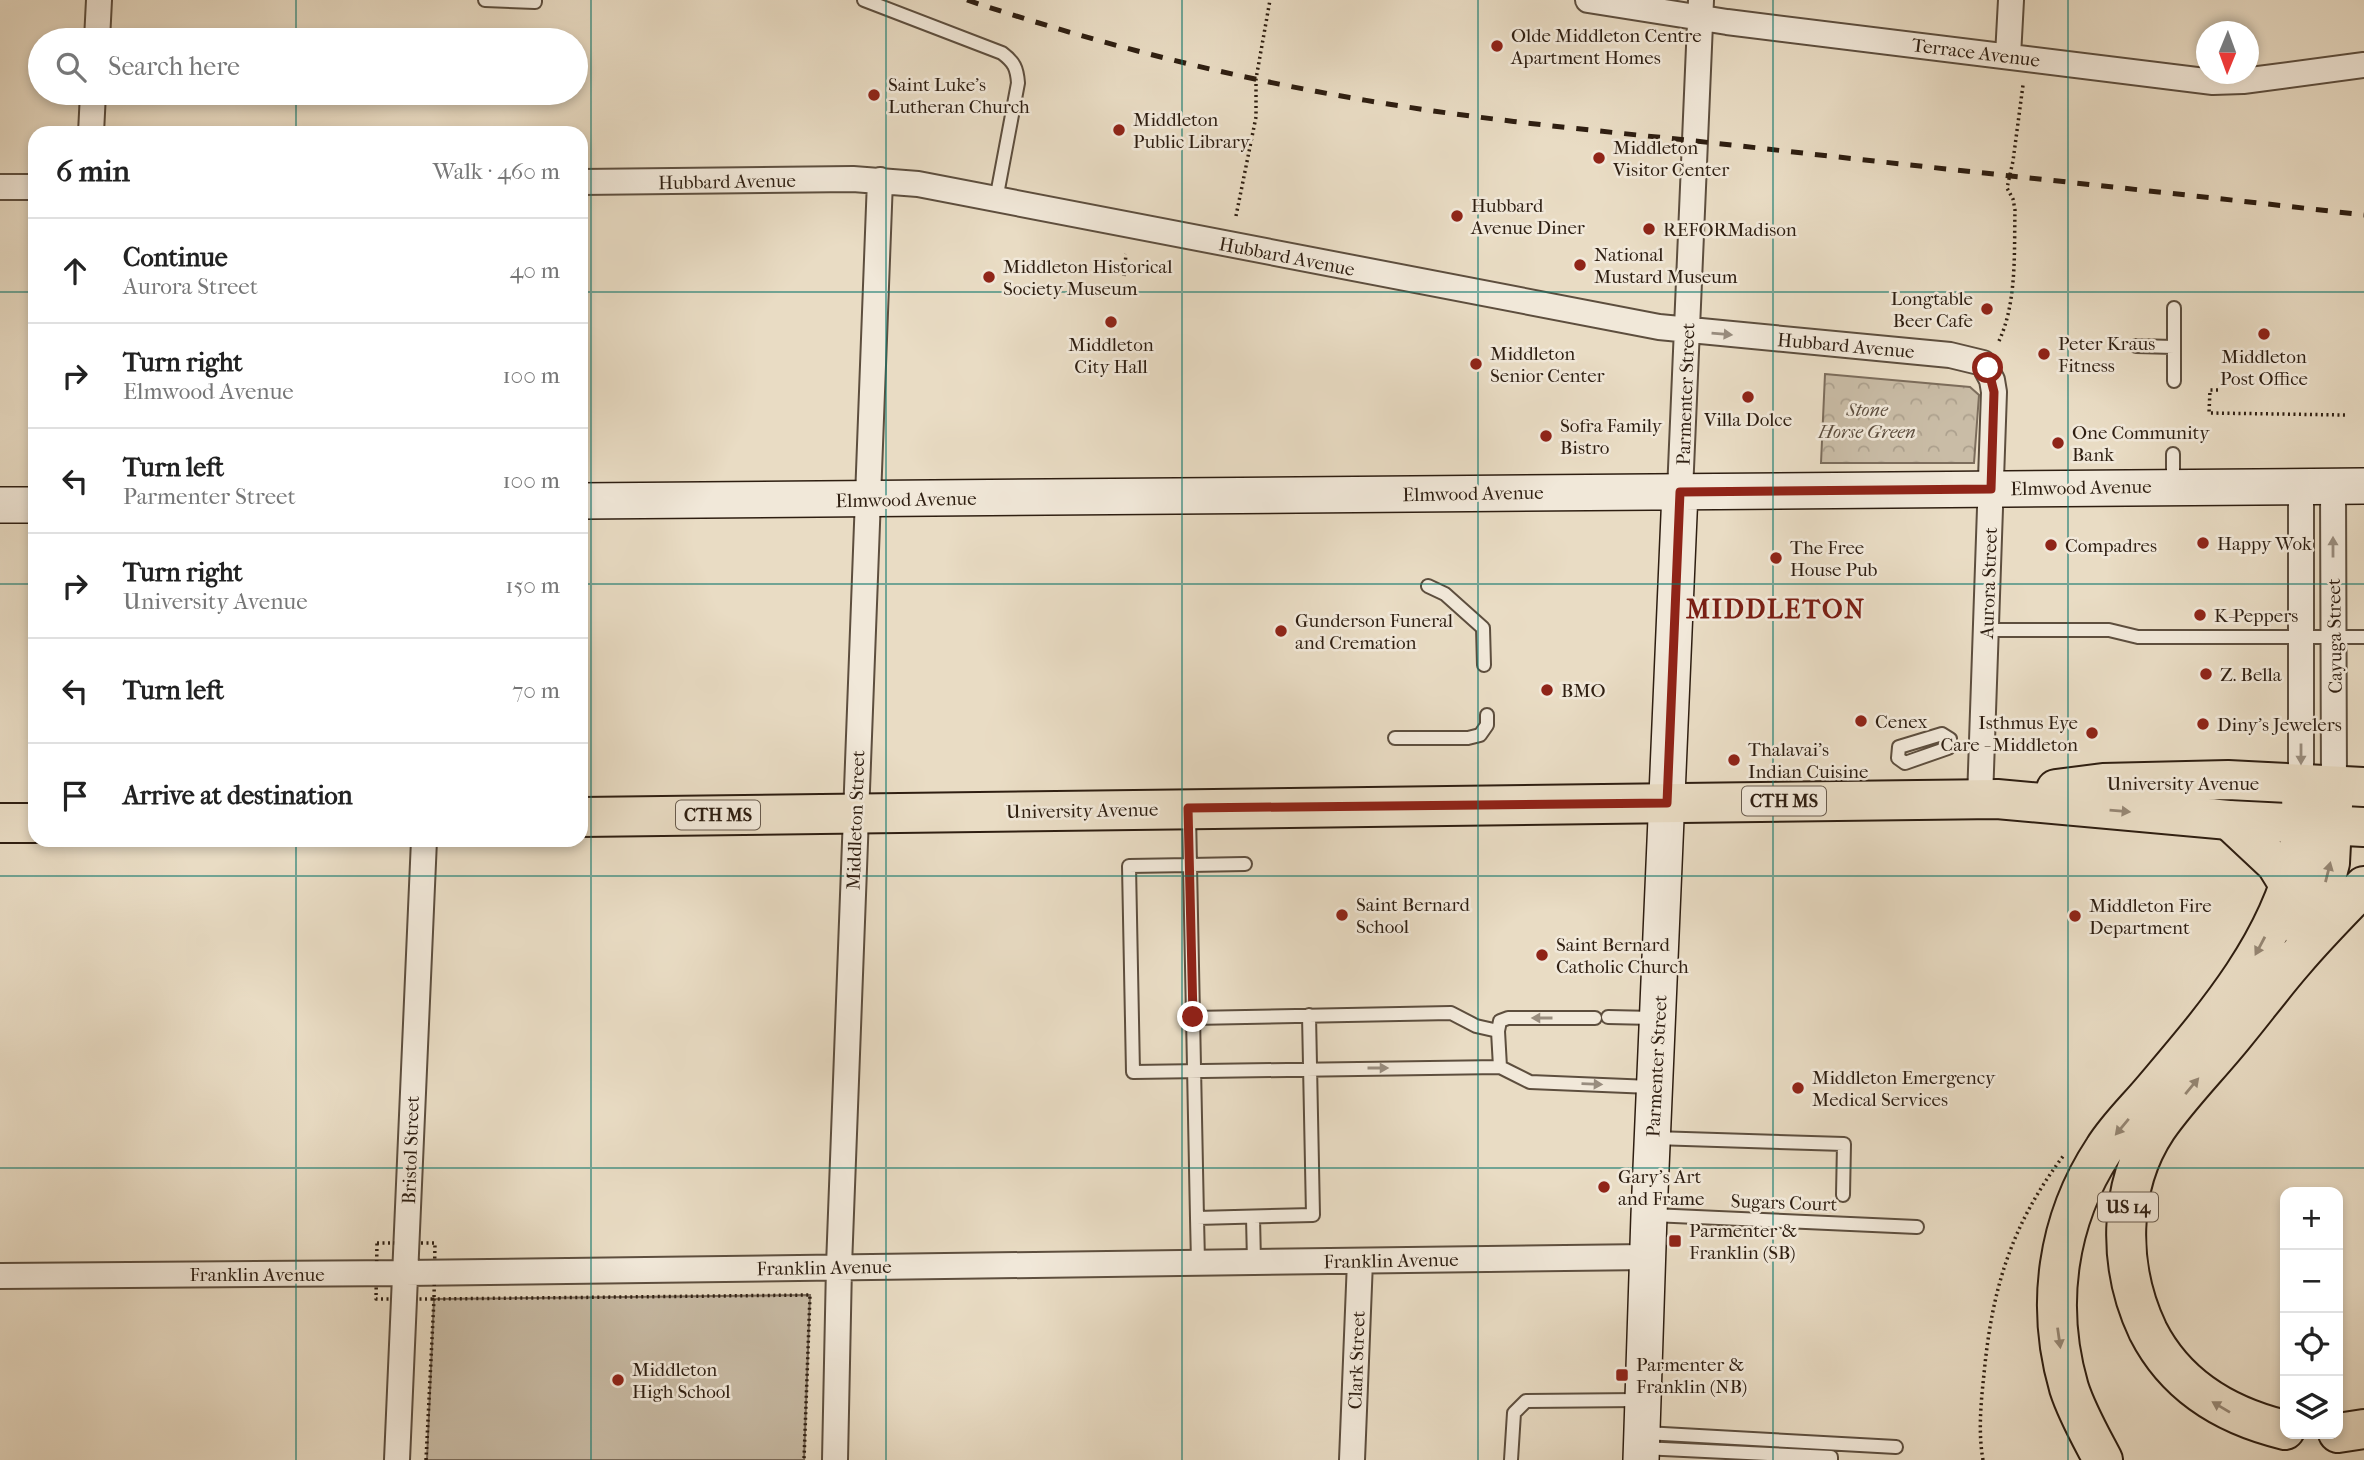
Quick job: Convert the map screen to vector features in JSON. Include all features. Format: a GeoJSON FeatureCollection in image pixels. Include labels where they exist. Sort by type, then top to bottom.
{"type":"FeatureCollection","features":[{"type":"Feature","properties":{"kind":"main road","name":"University Avenue"},"geometry":{"type":"LineString","coordinates":[[1991,799],[2103,783],[2228,780],[2333,786]]}},
{"type":"Feature","properties":{"kind":"main road"},"geometry":{"type":"LineString","coordinates":[[2296,959],[2321,897],[2330,863],[2333,786]]}},
{"type":"Feature","properties":{"kind":"main road","name":"University Avenue"},"geometry":{"type":"LineString","coordinates":[[588,817],[1991,799],[2229,820],[2333,825]]}},
{"type":"Feature","properties":{"kind":"main road"},"geometry":{"type":"LineString","coordinates":[[2229,820],[2271,859],[2290,885]]}},
{"type":"Feature","properties":{"kind":"main road"},"geometry":{"type":"LineString","coordinates":[[0,823],[28,823]]}},
{"type":"Feature","properties":{"kind":"main road"},"geometry":{"type":"LineString","coordinates":[[2103,1460],[2069,1389],[2060,1347],[2056,1283],[2069,1220],[2082,1187],[2104,1148],[2245,975],[2290,885],[2298,852],[2333,825]]}},
{"type":"Feature","properties":{"kind":"main road","name":"US 14"},"geometry":{"type":"LineString","coordinates":[[2280,1429],[2229,1412],[2180,1376],[2163,1356],[2136,1306],[2128,1273],[2126,1240],[2130,1193],[2139,1164],[2157,1129],[2296,959],[2364,886]]}},
{"type":"Feature","properties":{"kind":"main road"},"geometry":{"type":"LineString","coordinates":[[2343,1432],[2364,1429]]}},
{"type":"Feature","properties":{"kind":"street"},"geometry":{"type":"LineString","coordinates":[[98,28],[99,0]]}},
{"type":"Feature","properties":{"kind":"street","name":"Terrace Avenue"},"geometry":{"type":"LineString","coordinates":[[1588,0],[1700,9],[2008,55],[2213,82],[2243,81],[2364,65]]}},
{"type":"Feature","properties":{"kind":"street"},"geometry":{"type":"LineString","coordinates":[[2008,55],[2011,0]]}},
{"type":"Feature","properties":{"kind":"street","name":"Parmenter Street"},"geometry":{"type":"LineString","coordinates":[[1642,1435],[1700,9]]}},
{"type":"Feature","properties":{"kind":"street"},"geometry":{"type":"LineString","coordinates":[[91,126],[92,105]]}},
{"type":"Feature","properties":{"kind":"street","name":"Hubbard Avenue"},"geometry":{"type":"LineString","coordinates":[[588,183],[880,180],[918,184],[1687,331],[1950,355],[1983,363],[1988,368]]}},
{"type":"Feature","properties":{"kind":"street","name":"Middleton Street"},"geometry":{"type":"LineString","coordinates":[[835,1460],[839,1266],[880,180]]}},
{"type":"Feature","properties":{"kind":"street"},"geometry":{"type":"LineString","coordinates":[[0,187],[28,187]]}},
{"type":"Feature","properties":{"kind":"street","name":"Aurora Street"},"geometry":{"type":"LineString","coordinates":[[1988,368],[1994,392],[1986,630],[1991,799]]}},
{"type":"Feature","properties":{"kind":"street","name":"Elmwood Avenue"},"geometry":{"type":"LineString","coordinates":[[588,501],[1991,489],[2173,470],[2333,486]]}},
{"type":"Feature","properties":{"kind":"street","name":"Cayuga Street"},"geometry":{"type":"LineString","coordinates":[[2333,486],[2333,786]]}},
{"type":"Feature","properties":{"kind":"street","name":"Cayuga Street"},"geometry":{"type":"LineString","coordinates":[[2333,486],[2301,637],[2333,786]]}},
{"type":"Feature","properties":{"kind":"street"},"geometry":{"type":"LineString","coordinates":[[0,505],[28,505]]}},
{"type":"Feature","properties":{"kind":"street","name":"Bristol Street"},"geometry":{"type":"LineString","coordinates":[[397,1460],[424,847]]}},
{"type":"Feature","properties":{"kind":"street","name":"Franklin Avenue"},"geometry":{"type":"LineString","coordinates":[[0,1276],[1648,1257]]}},
{"type":"Feature","properties":{"kind":"street","name":"Clark Street"},"geometry":{"type":"LineString","coordinates":[[1352,1460],[1360,1261]]}},
{"type":"Feature","properties":{"kind":"lane"},"geometry":{"type":"LineString","coordinates":[[485,0],[535,0]]}},
{"type":"Feature","properties":{"kind":"lane"},"geometry":{"type":"LineString","coordinates":[[864,0],[1002,53],[1013,61],[1017,69],[1018,83],[996,200]]}},
{"type":"Feature","properties":{"kind":"lane"},"geometry":{"type":"LineString","coordinates":[[2174,308],[2174,381]]}},
{"type":"Feature","properties":{"kind":"lane"},"geometry":{"type":"LineString","coordinates":[[2136,346],[2174,347]]}},
{"type":"Feature","properties":{"kind":"lane"},"geometry":{"type":"LineString","coordinates":[[1427,586],[1445,594],[1483,628],[1484,664]]}},
{"type":"Feature","properties":{"kind":"lane"},"geometry":{"type":"LineString","coordinates":[[1986,630],[2109,630],[2137,637],[2364,637]]}},
{"type":"Feature","properties":{"kind":"lane"},"geometry":{"type":"LineString","coordinates":[[1395,738],[1468,738],[1480,735],[1487,725],[1487,715]]}},
{"type":"Feature","properties":{"kind":"lane"},"geometry":{"type":"LineString","coordinates":[[1188,808],[1198,1262]]}},
{"type":"Feature","properties":{"kind":"lane"},"geometry":{"type":"LineString","coordinates":[[1245,864],[1129,866],[1133,1072],[1500,1067],[1530,1082],[1655,1087]]}},
{"type":"Feature","properties":{"kind":"lane"},"geometry":{"type":"LineString","coordinates":[[1193,1017],[1451,1013],[1476,1026],[1498,1031]]}},
{"type":"Feature","properties":{"kind":"lane"},"geometry":{"type":"LineString","coordinates":[[1198,1218],[1313,1215],[1309,1015]]}},
{"type":"Feature","properties":{"kind":"lane"},"geometry":{"type":"LineString","coordinates":[[1500,1067],[1498,1031],[1500,1021],[1508,1018],[1658,1018]]}},
{"type":"Feature","properties":{"kind":"lane"},"geometry":{"type":"LineString","coordinates":[[1653,1138],[1844,1144],[1843,1195]]}},
{"type":"Feature","properties":{"kind":"lane","name":"Sugars Court"},"geometry":{"type":"LineString","coordinates":[[1650,1215],[1917,1227]]}},
{"type":"Feature","properties":{"kind":"lane"},"geometry":{"type":"LineString","coordinates":[[1253,1217],[1254,1262]]}},
{"type":"Feature","properties":{"kind":"lane"},"geometry":{"type":"LineString","coordinates":[[1511,1460],[1514,1413],[1526,1401],[1642,1435],[1831,1457],[1831,1460]]}},
{"type":"Feature","properties":{"kind":"lane"},"geometry":{"type":"LineString","coordinates":[[1642,1435],[1896,1447]]}},
{"type":"Feature","properties":{"kind":"path"},"geometry":{"type":"LineString","coordinates":[[1236,216],[1256,117],[1256,79],[1270,0]]}},
{"type":"Feature","properties":{"kind":"path"},"geometry":{"type":"LineString","coordinates":[[1999,341],[2007,323],[2012,291],[2015,211],[2007,188],[2023,85]]}},
{"type":"Feature","properties":{"kind":"path"},"geometry":{"type":"LineString","coordinates":[[1124,276],[1126,254]]}},
{"type":"Feature","properties":{"kind":"path"},"geometry":{"type":"LineString","coordinates":[[2218,390],[2210,390],[2210,413],[2345,415]]}},
{"type":"Feature","properties":{"kind":"path"},"geometry":{"type":"LineString","coordinates":[[426,1460],[434,1299],[810,1295],[804,1460]]}},
{"type":"Feature","properties":{"kind":"green space","name":"Stone Horse Green"},"geometry":{"type":"Polygon","coordinates":[[[1825,374],[1970,387],[1979,395],[1974,463],[1821,463],[1825,374]]]}},
{"type":"Feature","properties":{"kind":"green space","name":"Middleton High School"},"geometry":{"type":"Polygon","coordinates":[[[810,1295],[804,1460],[427,1460],[434,1299],[810,1295]]]}},
{"type":"Feature","properties":{"kind":"railway"},"geometry":{"type":"LineString","coordinates":[[967,0],[1175,61],[1281,85],[1388,104],[1476,117],[2364,215]]}},
{"type":"Feature","properties":{"kind":"place","name":"Olde Middleton Centre Apartment Homes"},"geometry":{"type":"Point","coordinates":[1497,46]}},
{"type":"Feature","properties":{"kind":"place","name":"Saint Luke's Lutheran Church"},"geometry":{"type":"Point","coordinates":[874,95]}},
{"type":"Feature","properties":{"kind":"place","name":"Middleton Public Library"},"geometry":{"type":"Point","coordinates":[1119,130]}},
{"type":"Feature","properties":{"kind":"place","name":"Middleton Visitor Center"},"geometry":{"type":"Point","coordinates":[1599,158]}},
{"type":"Feature","properties":{"kind":"place","name":"Hubbard Avenue Diner"},"geometry":{"type":"Point","coordinates":[1457,216]}},
{"type":"Feature","properties":{"kind":"place","name":"REFORMadison"},"geometry":{"type":"Point","coordinates":[1649,229]}},
{"type":"Feature","properties":{"kind":"place","name":"National Mustard Museum"},"geometry":{"type":"Point","coordinates":[1580,265]}},
{"type":"Feature","properties":{"kind":"place","name":"Middleton Historical Society Museum"},"geometry":{"type":"Point","coordinates":[989,277]}},
{"type":"Feature","properties":{"kind":"place","name":"Longtable Beer Cafe"},"geometry":{"type":"Point","coordinates":[1987,309]}},
{"type":"Feature","properties":{"kind":"place","name":"Middleton City Hall"},"geometry":{"type":"Point","coordinates":[1111,322]}},
{"type":"Feature","properties":{"kind":"place","name":"Middleton Post Office"},"geometry":{"type":"Point","coordinates":[2264,334]}},
{"type":"Feature","properties":{"kind":"place","name":"Peter Kraus Fitness"},"geometry":{"type":"Point","coordinates":[2044,354]}},
{"type":"Feature","properties":{"kind":"place","name":"Middleton Senior Center"},"geometry":{"type":"Point","coordinates":[1476,364]}},
{"type":"Feature","properties":{"kind":"place","name":"Villa Dolce"},"geometry":{"type":"Point","coordinates":[1748,397]}},
{"type":"Feature","properties":{"kind":"place","name":"Sofra Family Bistro"},"geometry":{"type":"Point","coordinates":[1546,436]}},
{"type":"Feature","properties":{"kind":"place","name":"One Community Bank"},"geometry":{"type":"Point","coordinates":[2058,443]}},
{"type":"Feature","properties":{"kind":"place","name":"Happy Wok"},"geometry":{"type":"Point","coordinates":[2203,543]}},
{"type":"Feature","properties":{"kind":"place","name":"Compadres"},"geometry":{"type":"Point","coordinates":[2051,545]}},
{"type":"Feature","properties":{"kind":"place","name":"The Free House Pub"},"geometry":{"type":"Point","coordinates":[1776,558]}},
{"type":"Feature","properties":{"kind":"place","name":"K-Peppers"},"geometry":{"type":"Point","coordinates":[2200,615]}},
{"type":"Feature","properties":{"kind":"place","name":"Gunderson Funeral and Cremation"},"geometry":{"type":"Point","coordinates":[1281,631]}},
{"type":"Feature","properties":{"kind":"place","name":"Z. Bella"},"geometry":{"type":"Point","coordinates":[2206,674]}},
{"type":"Feature","properties":{"kind":"place","name":"BMO"},"geometry":{"type":"Point","coordinates":[1547,690]}},
{"type":"Feature","properties":{"kind":"place","name":"Cenex"},"geometry":{"type":"Point","coordinates":[1861,721]}},
{"type":"Feature","properties":{"kind":"place","name":"Diny's Jewelers"},"geometry":{"type":"Point","coordinates":[2203,724]}},
{"type":"Feature","properties":{"kind":"place","name":"Isthmus Eye Care - Middleton"},"geometry":{"type":"Point","coordinates":[2092,733]}},
{"type":"Feature","properties":{"kind":"place","name":"Thalavai's Indian Cuisine"},"geometry":{"type":"Point","coordinates":[1734,760]}},
{"type":"Feature","properties":{"kind":"place","name":"Saint Bernard School"},"geometry":{"type":"Point","coordinates":[1342,915]}},
{"type":"Feature","properties":{"kind":"place","name":"Middleton Fire Department"},"geometry":{"type":"Point","coordinates":[2075,916]}},
{"type":"Feature","properties":{"kind":"place","name":"Saint Bernard Catholic Church"},"geometry":{"type":"Point","coordinates":[1542,955]}},
{"type":"Feature","properties":{"kind":"place","name":"Middleton Emergency Medical Services"},"geometry":{"type":"Point","coordinates":[1798,1088]}},
{"type":"Feature","properties":{"kind":"place","name":"Gary's Art and Frame"},"geometry":{"type":"Point","coordinates":[1604,1187]}},
{"type":"Feature","properties":{"kind":"place","name":"Parmenter & Franklin (SB)"},"geometry":{"type":"Point","coordinates":[1675,1241]}},
{"type":"Feature","properties":{"kind":"place","name":"Parmenter & Franklin (NB)"},"geometry":{"type":"Point","coordinates":[1622,1375]}},
{"type":"Feature","properties":{"kind":"place","name":"Middleton High School"},"geometry":{"type":"Point","coordinates":[618,1380]}},
{"type":"Feature","properties":{"kind":"district","name":"MIDDLETON"},"geometry":{"type":"Point","coordinates":[1776,609]}},
{"type":"Feature","properties":{"kind":"route"},"geometry":{"type":"LineString","coordinates":[[1193,1017],[1188,808],[1667,803],[1680,492],[1991,489],[1994,392],[1988,368]]}}]}
